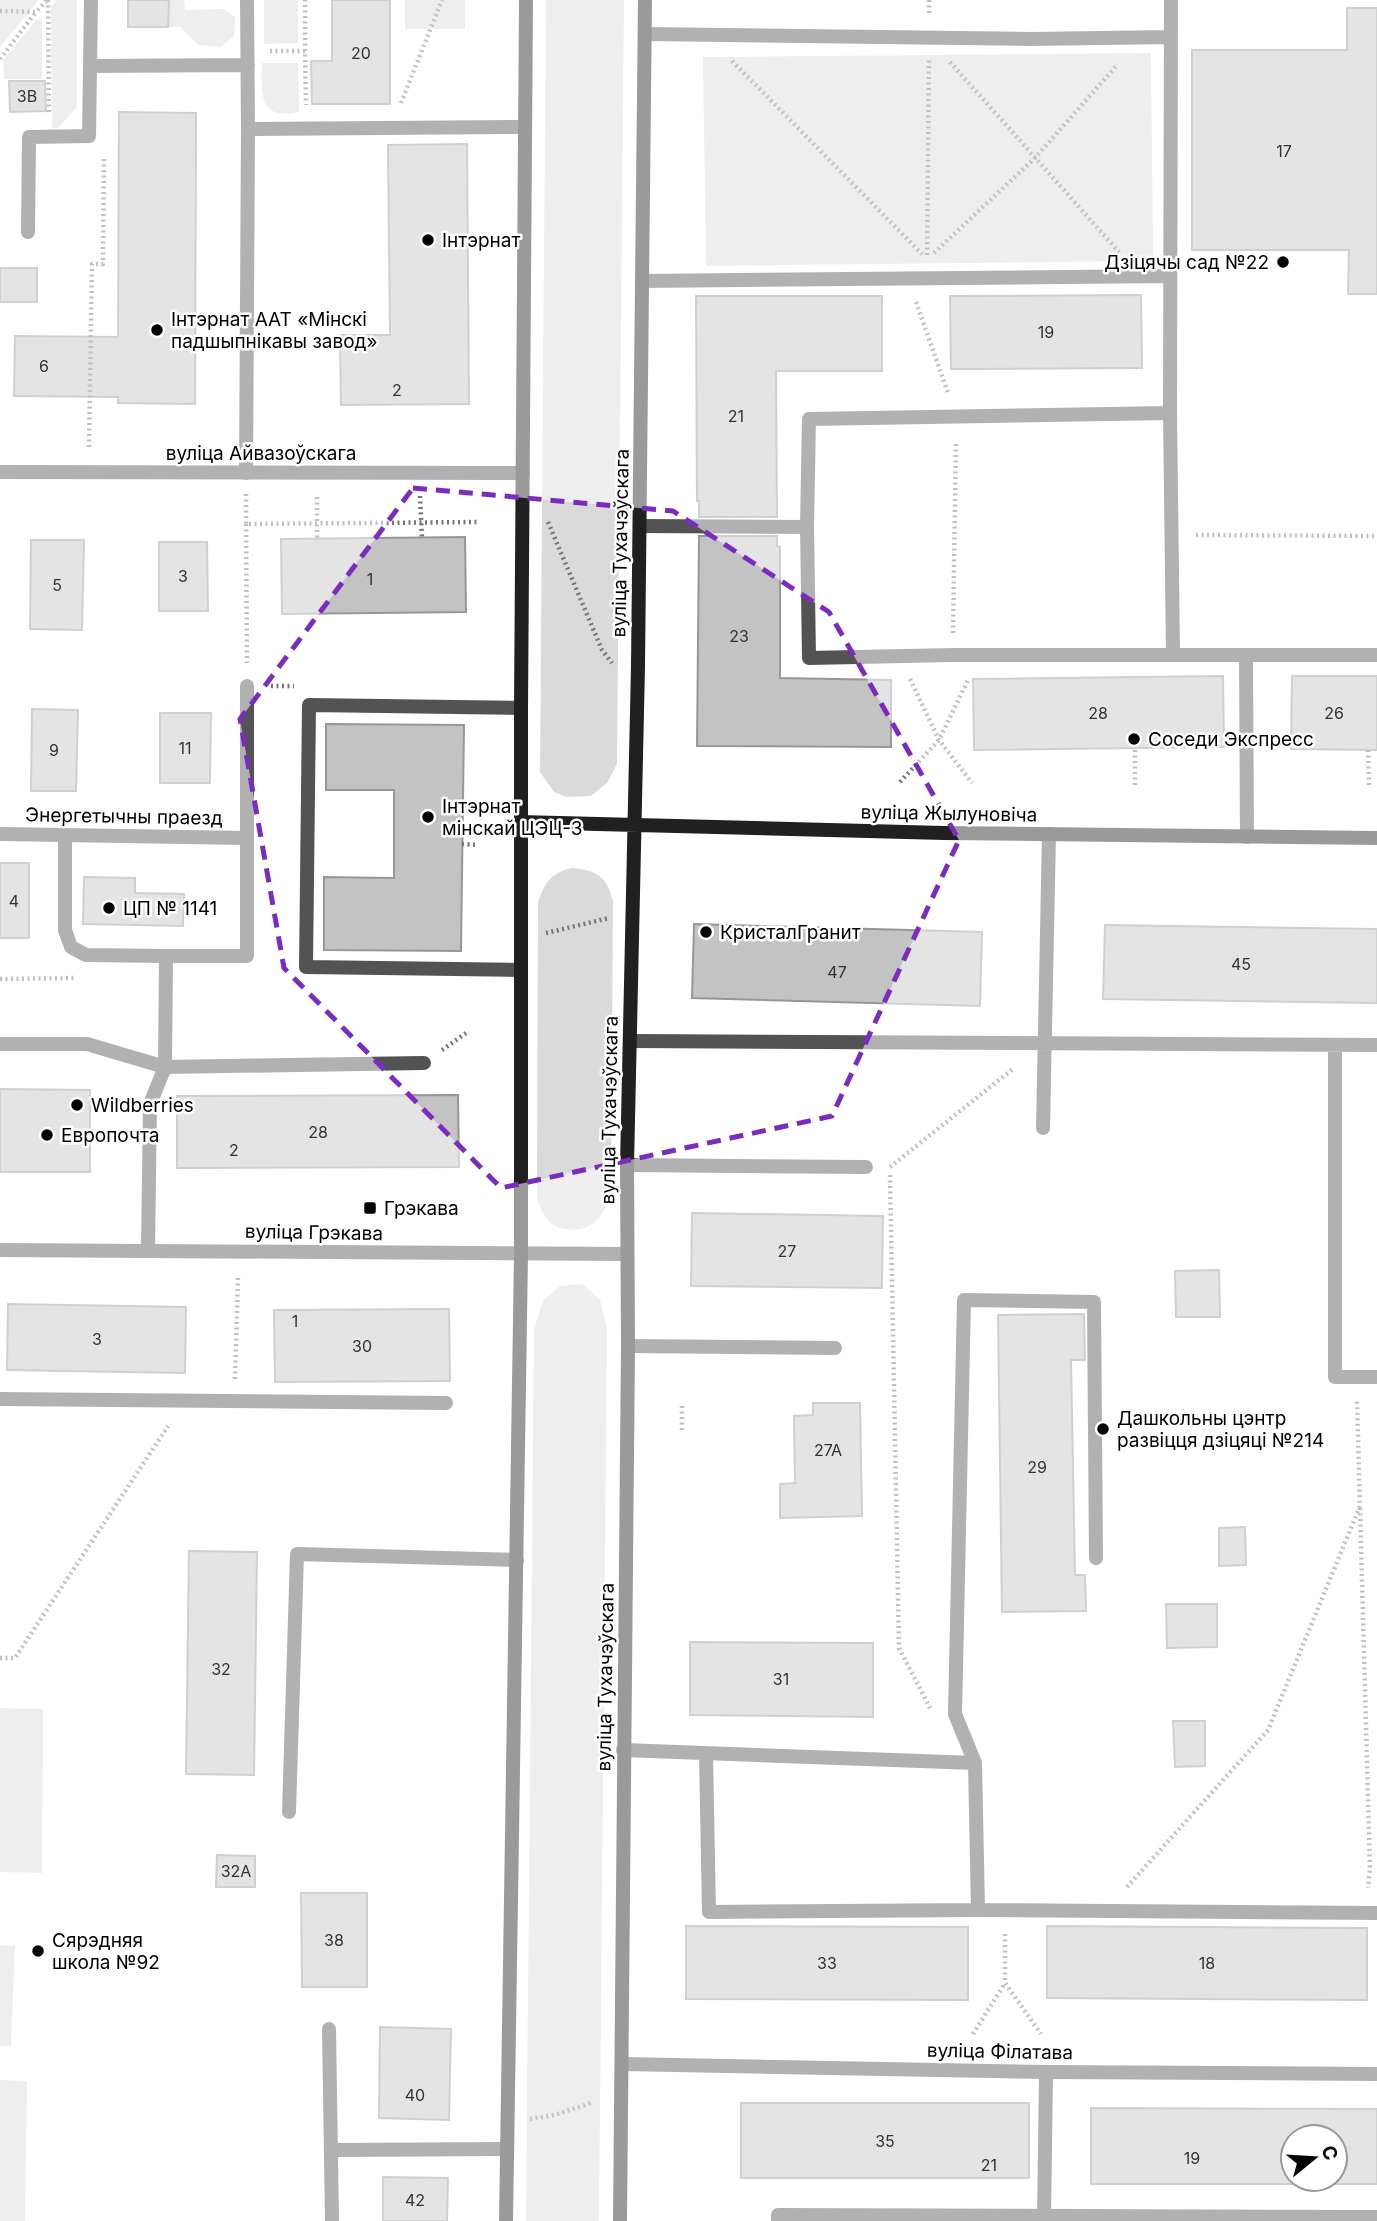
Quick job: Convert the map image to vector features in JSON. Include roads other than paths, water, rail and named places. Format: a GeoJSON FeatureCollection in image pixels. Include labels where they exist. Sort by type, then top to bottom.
{"type":"FeatureCollection","features":[{"type":"Feature","properties":{"kind":"main road"},"geometry":{"type":"LineString","coordinates":[[506,2221],[521,1255],[520,822],[526,0]]}},
{"type":"Feature","properties":{"kind":"main road","name":"вуліца Тухачэўскага"},"geometry":{"type":"LineString","coordinates":[[620,2221],[628,1346],[627,1165],[640,526],[645,0]]}},
{"type":"Feature","properties":{"kind":"main road","name":"вуліца Жылуновіча"},"geometry":{"type":"LineString","coordinates":[[520,822],[1049,834],[1377,838]]}},
{"type":"Feature","properties":{"kind":"street"},"geometry":{"type":"LineString","coordinates":[[28,232],[29,137],[89,135],[91,0]]}},
{"type":"Feature","properties":{"kind":"street"},"geometry":{"type":"LineString","coordinates":[[246,473],[247,0]]}},
{"type":"Feature","properties":{"kind":"street"},"geometry":{"type":"LineString","coordinates":[[1171,0],[1170,413],[1173,654]]}},
{"type":"Feature","properties":{"kind":"street"},"geometry":{"type":"LineString","coordinates":[[645,34],[929,38],[1171,37]]}},
{"type":"Feature","properties":{"kind":"street"},"geometry":{"type":"LineString","coordinates":[[90,66],[248,58]]}},
{"type":"Feature","properties":{"kind":"street"},"geometry":{"type":"LineString","coordinates":[[248,129],[525,127]]}},
{"type":"Feature","properties":{"kind":"street"},"geometry":{"type":"LineString","coordinates":[[642,281],[1170,276]]}},
{"type":"Feature","properties":{"kind":"street"},"geometry":{"type":"LineString","coordinates":[[1170,413],[809,419],[809,658],[953,654],[1377,655]]}},
{"type":"Feature","properties":{"kind":"street","name":"вуліца Айвазоўскага"},"geometry":{"type":"LineString","coordinates":[[0,472],[523,473]]}},
{"type":"Feature","properties":{"kind":"street"},"geometry":{"type":"LineString","coordinates":[[640,526],[807,527]]}},
{"type":"Feature","properties":{"kind":"street"},"geometry":{"type":"LineString","coordinates":[[1246,655],[1247,837]]}},
{"type":"Feature","properties":{"kind":"street"},"geometry":{"type":"LineString","coordinates":[[65,835],[65,930],[71,947],[86,955],[247,956],[247,687]]}},
{"type":"Feature","properties":{"kind":"street"},"geometry":{"type":"LineString","coordinates":[[520,970],[306,967],[309,705],[521,708]]}},
{"type":"Feature","properties":{"kind":"street","name":"Энергетычны праезд"},"geometry":{"type":"LineString","coordinates":[[0,834],[247,838]]}},
{"type":"Feature","properties":{"kind":"street"},"geometry":{"type":"LineString","coordinates":[[1043,1128],[1049,834]]}},
{"type":"Feature","properties":{"kind":"street"},"geometry":{"type":"LineString","coordinates":[[148,1250],[150,1104],[165,1067],[166,956]]}},
{"type":"Feature","properties":{"kind":"street"},"geometry":{"type":"LineString","coordinates":[[630,1041],[1377,1045]]}},
{"type":"Feature","properties":{"kind":"street"},"geometry":{"type":"LineString","coordinates":[[0,1044],[87,1044],[165,1067],[424,1063]]}},
{"type":"Feature","properties":{"kind":"street"},"geometry":{"type":"LineString","coordinates":[[1335,1045],[1335,1377],[1377,1377]]}},
{"type":"Feature","properties":{"kind":"street"},"geometry":{"type":"LineString","coordinates":[[627,1165],[866,1167]]}},
{"type":"Feature","properties":{"kind":"street","name":"вуліца Грэкава"},"geometry":{"type":"LineString","coordinates":[[0,1250],[628,1254]]}},
{"type":"Feature","properties":{"kind":"street"},"geometry":{"type":"LineString","coordinates":[[978,1910],[975,1763],[956,1714],[964,1300],[1094,1302],[1096,1558]]}},
{"type":"Feature","properties":{"kind":"street"},"geometry":{"type":"LineString","coordinates":[[628,1346],[835,1348]]}},
{"type":"Feature","properties":{"kind":"street"},"geometry":{"type":"LineString","coordinates":[[0,1399],[446,1403]]}},
{"type":"Feature","properties":{"kind":"street"},"geometry":{"type":"LineString","coordinates":[[289,1812],[297,1553],[517,1560]]}},
{"type":"Feature","properties":{"kind":"street"},"geometry":{"type":"LineString","coordinates":[[623,1750],[975,1763]]}},
{"type":"Feature","properties":{"kind":"street"},"geometry":{"type":"LineString","coordinates":[[706,1754],[709,1912],[1004,1910],[1371,1913]]}},
{"type":"Feature","properties":{"kind":"street"},"geometry":{"type":"LineString","coordinates":[[329,2029],[333,2150],[332,2221]]}},
{"type":"Feature","properties":{"kind":"street","name":"вуліца Філатава"},"geometry":{"type":"LineString","coordinates":[[623,2064],[1046,2072],[1377,2074]]}},
{"type":"Feature","properties":{"kind":"street"},"geometry":{"type":"LineString","coordinates":[[1044,2218],[1046,2072]]}},
{"type":"Feature","properties":{"kind":"street"},"geometry":{"type":"LineString","coordinates":[[333,2150],[507,2148]]}},
{"type":"Feature","properties":{"kind":"street"},"geometry":{"type":"LineString","coordinates":[[778,2221],[778,2215],[1044,2218],[1377,2217]]}},
{"type":"Feature","properties":{"kind":"place","name":"Інтэрнат"},"geometry":{"type":"Point","coordinates":[428,240]}},
{"type":"Feature","properties":{"kind":"place","name":"Дзіцячы сад №22"},"geometry":{"type":"Point","coordinates":[1283,262]}},
{"type":"Feature","properties":{"kind":"place","name":"Інтэрнат ААТ «Мінскі падшыпнікавы завод»"},"geometry":{"type":"Point","coordinates":[157,330]}},
{"type":"Feature","properties":{"kind":"place","name":"Соседи Экспресс"},"geometry":{"type":"Point","coordinates":[1134,739]}},
{"type":"Feature","properties":{"kind":"place","name":"Інтэрнат мінскай ЦЭЦ-3"},"geometry":{"type":"Point","coordinates":[428,817]}},
{"type":"Feature","properties":{"kind":"place","name":"ЦП № 1141"},"geometry":{"type":"Point","coordinates":[109,908]}},
{"type":"Feature","properties":{"kind":"place","name":"КристалГранит"},"geometry":{"type":"Point","coordinates":[706,932]}},
{"type":"Feature","properties":{"kind":"place","name":"Wildberries"},"geometry":{"type":"Point","coordinates":[77,1105]}},
{"type":"Feature","properties":{"kind":"place","name":"Европочта"},"geometry":{"type":"Point","coordinates":[47,1135]}},
{"type":"Feature","properties":{"kind":"place","name":"Грэкава"},"geometry":{"type":"Point","coordinates":[370,1208]}},
{"type":"Feature","properties":{"kind":"place","name":"Дашкольны цэнтр развіцця дзіцяці №214"},"geometry":{"type":"Point","coordinates":[1103,1429]}},
{"type":"Feature","properties":{"kind":"place","name":"Сярэдняя школа №92"},"geometry":{"type":"Point","coordinates":[38,1951]}}]}
